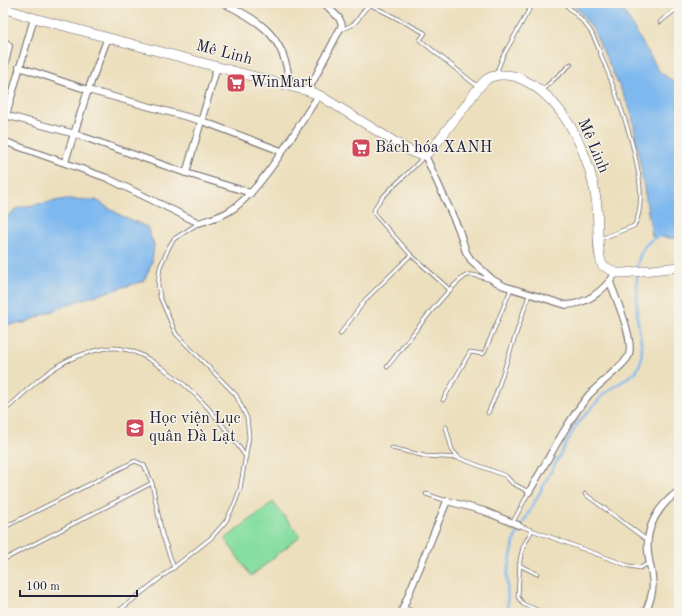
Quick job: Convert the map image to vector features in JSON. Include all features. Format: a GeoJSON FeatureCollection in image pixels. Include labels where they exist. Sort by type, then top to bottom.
{"type":"FeatureCollection","features":[{"type":"Feature","properties":{"kind":"street"},"geometry":{"type":"LineString","coordinates":[[223,3],[251,17],[270,33],[285,56],[290,86]]}},
{"type":"Feature","properties":{"kind":"street"},"geometry":{"type":"LineString","coordinates":[[308,91],[342,25],[339,18],[324,3]]}},
{"type":"Feature","properties":{"kind":"street","name":"Mê Linh"},"geometry":{"type":"LineString","coordinates":[[3,8],[34,18],[308,91],[319,95],[403,147],[414,153],[425,155]]}},
{"type":"Feature","properties":{"kind":"street"},"geometry":{"type":"LineString","coordinates":[[3,126],[34,18]]}},
{"type":"Feature","properties":{"kind":"street"},"geometry":{"type":"LineString","coordinates":[[65,162],[88,90],[108,37]]}},
{"type":"Feature","properties":{"kind":"street"},"geometry":{"type":"LineString","coordinates":[[3,40],[9,46],[3,73]]}},
{"type":"Feature","properties":{"kind":"street"},"geometry":{"type":"LineString","coordinates":[[19,67],[88,90],[202,121],[281,151]]}},
{"type":"Feature","properties":{"kind":"street"},"geometry":{"type":"LineString","coordinates":[[186,173],[217,67]]}},
{"type":"Feature","properties":{"kind":"street"},"geometry":{"type":"LineString","coordinates":[[495,76],[488,78],[479,87],[433,148],[425,155],[459,230],[466,252],[477,266],[493,280],[511,289],[566,305],[580,304],[592,298],[620,273],[679,267]]}},
{"type":"Feature","properties":{"kind":"street","name":"Mê Linh"},"geometry":{"type":"LineString","coordinates":[[495,76],[512,76],[526,80],[541,91],[566,119],[577,139],[586,163],[596,200],[599,256],[602,265],[620,273]]}},
{"type":"Feature","properties":{"kind":"street"},"geometry":{"type":"LineString","coordinates":[[3,141],[107,178],[199,223],[228,212],[250,193],[319,95]]}},
{"type":"Feature","properties":{"kind":"street"},"geometry":{"type":"LineString","coordinates":[[5,115],[75,134],[186,173],[250,193]]}},
{"type":"Feature","properties":{"kind":"street"},"geometry":{"type":"LineString","coordinates":[[529,492],[584,401],[604,379],[625,361],[629,355],[629,338],[610,282]]}},
{"type":"Feature","properties":{"kind":"street"},"geometry":{"type":"LineString","coordinates":[[645,613],[652,592],[652,576],[647,540],[652,523],[658,512],[679,491]]}},
{"type":"Feature","properties":{"kind":"street"},"geometry":{"type":"LineString","coordinates":[[402,610],[447,501],[484,511],[516,523]]}},
{"type":"Feature","properties":{"kind":"lane"},"geometry":{"type":"LineString","coordinates":[[495,76],[503,56],[533,3]]}},
{"type":"Feature","properties":{"kind":"lane"},"geometry":{"type":"LineString","coordinates":[[564,3],[587,26],[595,40],[626,120],[640,187],[639,209],[634,226],[598,240]]}},
{"type":"Feature","properties":{"kind":"lane"},"geometry":{"type":"LineString","coordinates":[[341,28],[354,25],[368,6],[371,5],[424,33],[420,40],[479,87]]}},
{"type":"Feature","properties":{"kind":"lane"},"geometry":{"type":"LineString","coordinates":[[660,22],[679,7]]}},
{"type":"Feature","properties":{"kind":"lane"},"geometry":{"type":"LineString","coordinates":[[541,91],[571,64]]}},
{"type":"Feature","properties":{"kind":"lane"},"geometry":{"type":"LineString","coordinates":[[425,155],[415,168],[378,202],[374,211],[376,216],[411,255],[450,290]]}},
{"type":"Feature","properties":{"kind":"lane"},"geometry":{"type":"LineString","coordinates":[[116,613],[211,538],[226,521],[240,489],[246,457],[248,428],[242,406],[236,395],[176,334],[160,297],[158,284],[160,267],[170,245],[174,239],[199,223]]}},
{"type":"Feature","properties":{"kind":"lane"},"geometry":{"type":"LineString","coordinates":[[340,334],[366,299],[411,255]]}},
{"type":"Feature","properties":{"kind":"lane"},"geometry":{"type":"LineString","coordinates":[[387,367],[450,290],[464,276],[470,274],[493,280]]}},
{"type":"Feature","properties":{"kind":"lane"},"geometry":{"type":"LineString","coordinates":[[443,400],[470,352],[483,354],[485,351],[511,289]]}},
{"type":"Feature","properties":{"kind":"lane"},"geometry":{"type":"LineString","coordinates":[[488,413],[496,394],[530,294]]}},
{"type":"Feature","properties":{"kind":"lane"},"geometry":{"type":"LineString","coordinates":[[3,412],[47,374],[72,359],[107,348],[123,349],[146,357],[186,385],[221,421],[246,457]]}},
{"type":"Feature","properties":{"kind":"lane"},"geometry":{"type":"LineString","coordinates":[[446,427],[452,450],[459,458]]}},
{"type":"Feature","properties":{"kind":"lane"},"geometry":{"type":"LineString","coordinates":[[392,448],[425,456],[459,458],[506,476],[512,483],[529,492],[516,523],[528,529],[629,566],[640,568],[649,563]]}},
{"type":"Feature","properties":{"kind":"lane"},"geometry":{"type":"LineString","coordinates":[[3,528],[135,461],[144,464],[152,483],[158,519],[174,568]]}},
{"type":"Feature","properties":{"kind":"lane"},"geometry":{"type":"LineString","coordinates":[[3,560],[152,483]]}},
{"type":"Feature","properties":{"kind":"lane"},"geometry":{"type":"LineString","coordinates":[[426,494],[447,501]]}},
{"type":"Feature","properties":{"kind":"lane"},"geometry":{"type":"LineString","coordinates":[[584,494],[647,540]]}},
{"type":"Feature","properties":{"kind":"lane"},"geometry":{"type":"LineString","coordinates":[[532,530],[523,547],[518,584],[520,601],[544,613]]}},
{"type":"Feature","properties":{"kind":"lane"},"geometry":{"type":"LineString","coordinates":[[520,565],[537,574]]}},
{"type":"Feature","properties":{"kind":"lane"},"geometry":{"type":"LineString","coordinates":[[402,610],[416,613]]}},
{"type":"Feature","properties":{"kind":"green space"},"geometry":{"type":"Polygon","coordinates":[[[273,502],[300,536],[251,576],[225,539],[273,502]]]}},
{"type":"Feature","properties":{"kind":"water"},"geometry":{"type":"Polygon","coordinates":[[[572,3],[619,3],[659,71],[679,86],[679,239],[652,236],[632,114],[593,29],[572,3]]]}},
{"type":"Feature","properties":{"kind":"water"},"geometry":{"type":"Polygon","coordinates":[[[66,199],[96,200],[120,215],[147,227],[154,245],[152,262],[144,281],[77,301],[24,323],[3,325],[3,220],[18,208],[66,199]]]}},
{"type":"Feature","properties":{"kind":"waterway"},"geometry":{"type":"LineString","coordinates":[[637,269],[641,252],[651,240],[661,235]]}},
{"type":"Feature","properties":{"kind":"waterway"},"geometry":{"type":"LineString","coordinates":[[508,613],[507,575],[515,538],[577,424],[604,394],[636,372],[641,361],[642,347],[637,317],[637,274]]}},
{"type":"Feature","properties":{"kind":"place","name":"WinMart"},"geometry":{"type":"Point","coordinates":[236,83]}},
{"type":"Feature","properties":{"kind":"place","name":"Bách hóa XANH"},"geometry":{"type":"Point","coordinates":[361,148]}},
{"type":"Feature","properties":{"kind":"place","name":"Học viện Lục quân Đà Lạt"},"geometry":{"type":"Point","coordinates":[135,428]}}]}
